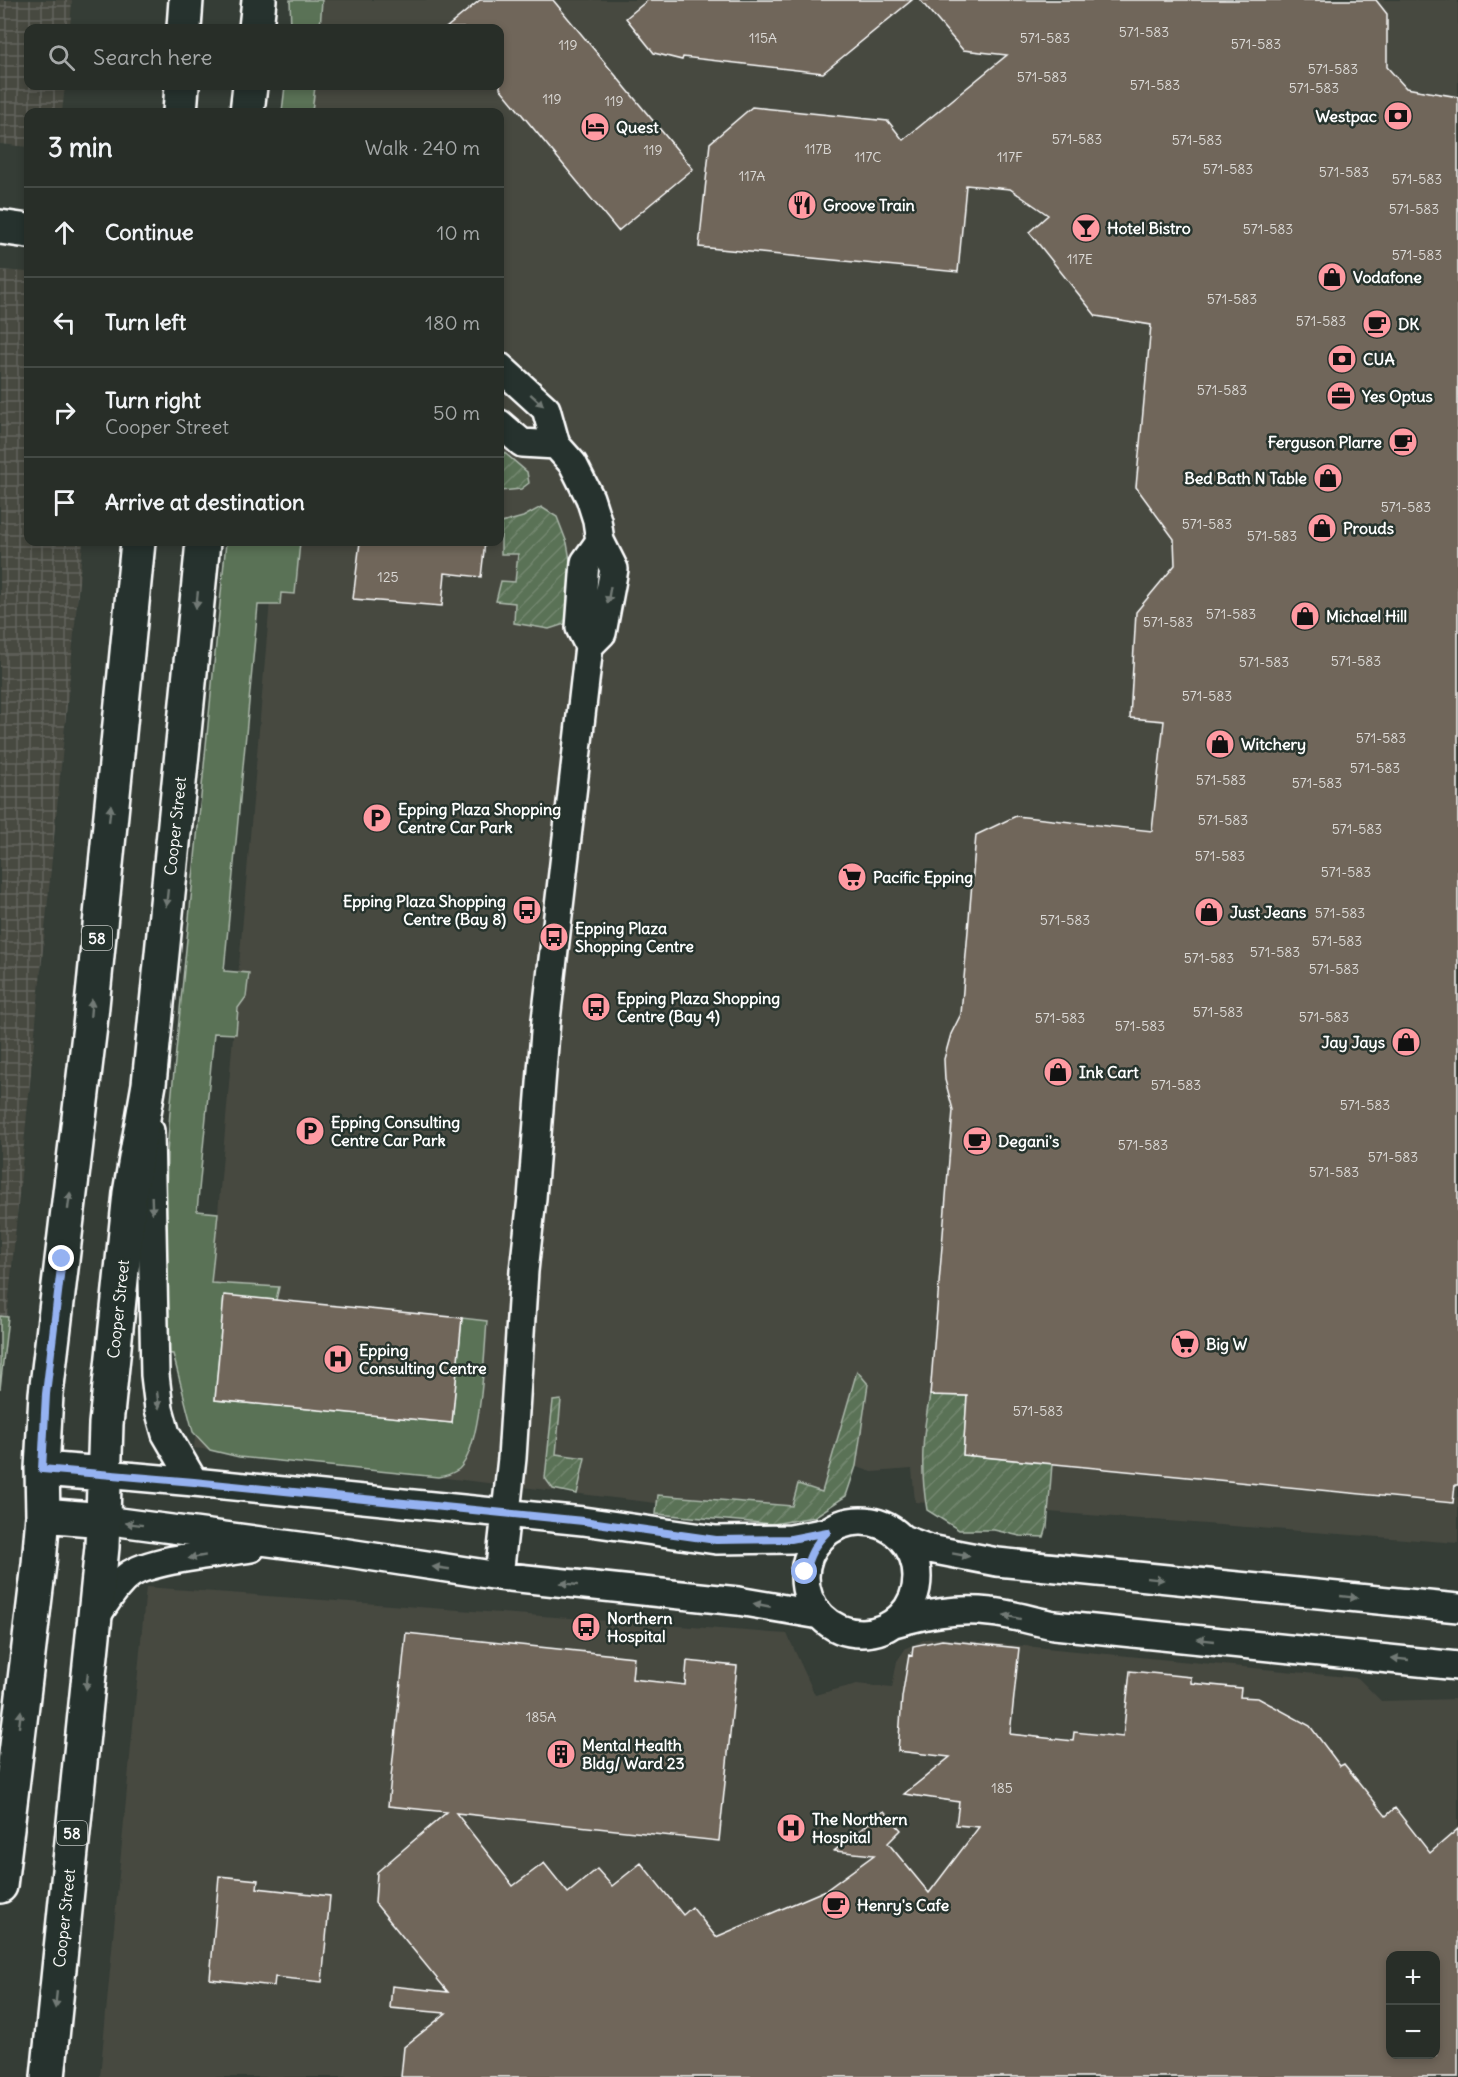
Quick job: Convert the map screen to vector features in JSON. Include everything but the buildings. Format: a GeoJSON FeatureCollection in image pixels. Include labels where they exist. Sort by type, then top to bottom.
{"type":"FeatureCollection","features":[{"type":"Feature","properties":{"kind":"main road"},"geometry":{"type":"LineString","coordinates":[[184,24],[186,0]]}},
{"type":"Feature","properties":{"kind":"main road"},"geometry":{"type":"LineString","coordinates":[[256,24],[259,0]]}},
{"type":"Feature","properties":{"kind":"main road"},"geometry":{"type":"LineString","coordinates":[[180,108],[182,90]]}},
{"type":"Feature","properties":{"kind":"main road"},"geometry":{"type":"LineString","coordinates":[[248,108],[250,90]]}},
{"type":"Feature","properties":{"kind":"main road"},"geometry":{"type":"LineString","coordinates":[[0,213],[24,214]]}},
{"type":"Feature","properties":{"kind":"main road"},"geometry":{"type":"LineString","coordinates":[[0,227],[24,230]]}},
{"type":"Feature","properties":{"kind":"main road","name":"58"},"geometry":{"type":"LineString","coordinates":[[0,1886],[37,1576],[43,1515],[42,1469],[46,1394],[90,1026],[138,546]]}},
{"type":"Feature","properties":{"kind":"main road","name":"Cooper Street"},"geometry":{"type":"LineString","coordinates":[[48,2077],[104,1520],[106,1424],[130,1193],[148,1084],[203,546]]}},
{"type":"Feature","properties":{"kind":"main road"},"geometry":{"type":"LineString","coordinates":[[42,1469],[104,1474]]}},
{"type":"Feature","properties":{"kind":"main road"},"geometry":{"type":"LineString","coordinates":[[43,1515],[104,1520]]}},
{"type":"Feature","properties":{"kind":"street"},"geometry":{"type":"LineString","coordinates":[[499,1576],[507,1514],[518,1385],[524,1270],[546,1020],[589,646],[580,628],[585,562],[600,541],[597,520],[590,498],[573,464],[556,445],[546,409],[504,371]]}},
{"type":"Feature","properties":{"kind":"street"},"geometry":{"type":"LineString","coordinates":[[504,427],[522,443],[556,445]]}},
{"type":"Feature","properties":{"kind":"street"},"geometry":{"type":"LineString","coordinates":[[148,1084],[155,1375],[159,1409],[166,1434],[194,1482]]}},
{"type":"Feature","properties":{"kind":"street"},"geometry":{"type":"LineString","coordinates":[[104,1474],[640,1528],[716,1540],[791,1539],[827,1532]]}},
{"type":"Feature","properties":{"kind":"street"},"geometry":{"type":"LineString","coordinates":[[104,1520],[499,1576],[738,1601],[820,1616],[841,1630],[856,1633],[871,1633],[886,1628],[908,1610],[916,1593],[918,1575],[914,1556],[905,1540]]}},
{"type":"Feature","properties":{"kind":"street"},"geometry":{"type":"LineString","coordinates":[[820,1616],[806,1588],[805,1572],[809,1557],[816,1543],[827,1532],[854,1520],[885,1525],[905,1540],[930,1549],[997,1562],[1458,1608]]}},
{"type":"Feature","properties":{"kind":"street"},"geometry":{"type":"LineString","coordinates":[[93,1623],[115,1588],[131,1574],[145,1567],[275,1543]]}},
{"type":"Feature","properties":{"kind":"street"},"geometry":{"type":"LineString","coordinates":[[894,1623],[927,1614],[960,1610],[992,1612],[1054,1625],[1458,1666]]}},
{"type":"Feature","properties":{"kind":"shaded area"},"geometry":{"type":"Polygon","coordinates":[[[0,0],[72,0],[70,24],[24,24],[24,90],[65,90],[62,108],[24,108],[24,147],[0,144],[0,0]]]}},
{"type":"Feature","properties":{"kind":"shaded area","name":"Pacific Epping"},"geometry":{"type":"Polygon","coordinates":[[[322,0],[1458,0],[1458,1543],[915,1502],[912,1469],[872,1472],[833,1459],[822,1492],[782,1518],[194,1448],[218,1213],[275,546],[504,546],[504,108],[312,108],[315,90],[504,90],[504,24],[320,24],[322,0]]]}},
{"type":"Feature","properties":{"kind":"shaded area"},"geometry":{"type":"Polygon","coordinates":[[[0,270],[24,272],[24,546],[83,546],[0,1389],[0,270]]]}},
{"type":"Feature","properties":{"kind":"shaded area","name":"The Northern Hospital"},"geometry":{"type":"Polygon","coordinates":[[[146,1587],[787,1634],[815,1695],[857,1684],[892,1688],[897,1661],[906,1648],[926,1639],[940,1638],[1358,1678],[1381,1701],[1458,1699],[1458,2077],[100,2077],[146,1587]]]}},
{"type":"Feature","properties":{"kind":"green space"},"geometry":{"type":"Polygon","coordinates":[[[290,0],[322,0],[320,24],[291,24],[290,0]]]}},
{"type":"Feature","properties":{"kind":"green space"},"geometry":{"type":"Polygon","coordinates":[[[285,90],[315,90],[312,108],[282,108],[285,90]]]}},
{"type":"Feature","properties":{"kind":"green space"},"geometry":{"type":"Polygon","coordinates":[[[504,452],[527,472],[529,483],[521,489],[504,491],[504,452]]]}},
{"type":"Feature","properties":{"kind":"green space"},"geometry":{"type":"Polygon","coordinates":[[[541,507],[557,517],[567,543],[574,582],[568,623],[549,629],[514,623],[515,603],[496,601],[501,581],[515,582],[518,554],[501,554],[501,546],[504,546],[504,522],[523,517],[541,507]]]}},
{"type":"Feature","properties":{"kind":"green space"},"geometry":{"type":"Polygon","coordinates":[[[226,546],[300,546],[295,594],[281,593],[280,605],[258,605],[224,971],[249,973],[246,997],[238,1008],[236,1034],[214,1033],[197,1211],[218,1213],[211,1283],[279,1287],[276,1300],[224,1296],[215,1400],[452,1423],[462,1318],[487,1321],[477,1421],[467,1458],[459,1469],[438,1477],[239,1457],[210,1450],[193,1432],[173,1354],[163,1353],[167,1153],[226,546]]]}},
{"type":"Feature","properties":{"kind":"green space"},"geometry":{"type":"Polygon","coordinates":[[[0,1316],[8,1317],[0,1389],[0,1316]]]}},
{"type":"Feature","properties":{"kind":"green space"},"geometry":{"type":"Polygon","coordinates":[[[857,1371],[868,1384],[856,1466],[846,1496],[814,1517],[773,1524],[656,1514],[658,1495],[792,1506],[798,1484],[822,1492],[857,1371]]]}},
{"type":"Feature","properties":{"kind":"green space"},"geometry":{"type":"Polygon","coordinates":[[[930,1395],[967,1396],[963,1455],[1052,1464],[1047,1527],[1044,1537],[1020,1536],[994,1530],[959,1530],[927,1510],[923,1481],[923,1452],[930,1395]]]}},
{"type":"Feature","properties":{"kind":"green space"},"geometry":{"type":"Polygon","coordinates":[[[561,1400],[556,1454],[585,1458],[577,1494],[553,1489],[545,1478],[553,1401],[561,1400]]]}},
{"type":"Feature","properties":{"kind":"place","name":"Westpac"},"geometry":{"type":"Point","coordinates":[1398,116]}},
{"type":"Feature","properties":{"kind":"place","name":"Quest"},"geometry":{"type":"Point","coordinates":[595,127]}},
{"type":"Feature","properties":{"kind":"place","name":"Groove Train"},"geometry":{"type":"Point","coordinates":[802,205]}},
{"type":"Feature","properties":{"kind":"place","name":"Hotel Bistro"},"geometry":{"type":"Point","coordinates":[1086,228]}},
{"type":"Feature","properties":{"kind":"place","name":"Vodafone"},"geometry":{"type":"Point","coordinates":[1332,277]}},
{"type":"Feature","properties":{"kind":"place","name":"DK"},"geometry":{"type":"Point","coordinates":[1377,324]}},
{"type":"Feature","properties":{"kind":"place","name":"CUA"},"geometry":{"type":"Point","coordinates":[1342,359]}},
{"type":"Feature","properties":{"kind":"place","name":"Yes Optus"},"geometry":{"type":"Point","coordinates":[1341,396]}},
{"type":"Feature","properties":{"kind":"place","name":"Ferguson Plarre"},"geometry":{"type":"Point","coordinates":[1403,442]}},
{"type":"Feature","properties":{"kind":"place","name":"Bed Bath N Table"},"geometry":{"type":"Point","coordinates":[1328,478]}},
{"type":"Feature","properties":{"kind":"place","name":"Prouds"},"geometry":{"type":"Point","coordinates":[1322,528]}},
{"type":"Feature","properties":{"kind":"place","name":"Michael Hill"},"geometry":{"type":"Point","coordinates":[1305,616]}},
{"type":"Feature","properties":{"kind":"place","name":"Witchery"},"geometry":{"type":"Point","coordinates":[1220,744]}},
{"type":"Feature","properties":{"kind":"place","name":"Epping Plaza Shopping Centre Car Park"},"geometry":{"type":"Point","coordinates":[377,818]}},
{"type":"Feature","properties":{"kind":"place","name":"Pacific Epping"},"geometry":{"type":"Point","coordinates":[852,877]}},
{"type":"Feature","properties":{"kind":"place","name":"Epping Plaza Shopping Centre (Bay 8)"},"geometry":{"type":"Point","coordinates":[527,910]}},
{"type":"Feature","properties":{"kind":"place","name":"Just Jeans"},"geometry":{"type":"Point","coordinates":[1209,912]}},
{"type":"Feature","properties":{"kind":"place","name":"Epping Plaza Shopping Centre"},"geometry":{"type":"Point","coordinates":[554,937]}},
{"type":"Feature","properties":{"kind":"place","name":"Epping Plaza Shopping Centre (Bay 4)"},"geometry":{"type":"Point","coordinates":[596,1007]}},
{"type":"Feature","properties":{"kind":"place","name":"Jay Jays"},"geometry":{"type":"Point","coordinates":[1406,1042]}},
{"type":"Feature","properties":{"kind":"place","name":"Ink Cart"},"geometry":{"type":"Point","coordinates":[1058,1072]}},
{"type":"Feature","properties":{"kind":"place","name":"Epping Consulting Centre Car Park"},"geometry":{"type":"Point","coordinates":[310,1131]}},
{"type":"Feature","properties":{"kind":"place","name":"Degani's"},"geometry":{"type":"Point","coordinates":[977,1141]}},
{"type":"Feature","properties":{"kind":"place","name":"Big W"},"geometry":{"type":"Point","coordinates":[1185,1344]}},
{"type":"Feature","properties":{"kind":"place","name":"Epping Consulting Centre"},"geometry":{"type":"Point","coordinates":[338,1359]}},
{"type":"Feature","properties":{"kind":"place","name":"Northern Hospital"},"geometry":{"type":"Point","coordinates":[586,1627]}},
{"type":"Feature","properties":{"kind":"place","name":"Mental Health Bldg/ Ward 23"},"geometry":{"type":"Point","coordinates":[561,1754]}},
{"type":"Feature","properties":{"kind":"place","name":"The Northern Hospital"},"geometry":{"type":"Point","coordinates":[791,1828]}},
{"type":"Feature","properties":{"kind":"place","name":"Henry's Cafe"},"geometry":{"type":"Point","coordinates":[836,1905]}},
{"type":"Feature","properties":{"kind":"route"},"geometry":{"type":"LineString","coordinates":[[62,1259],[46,1394],[42,1469],[583,1521],[716,1540],[791,1539],[827,1532],[816,1543],[805,1572]]}}]}
